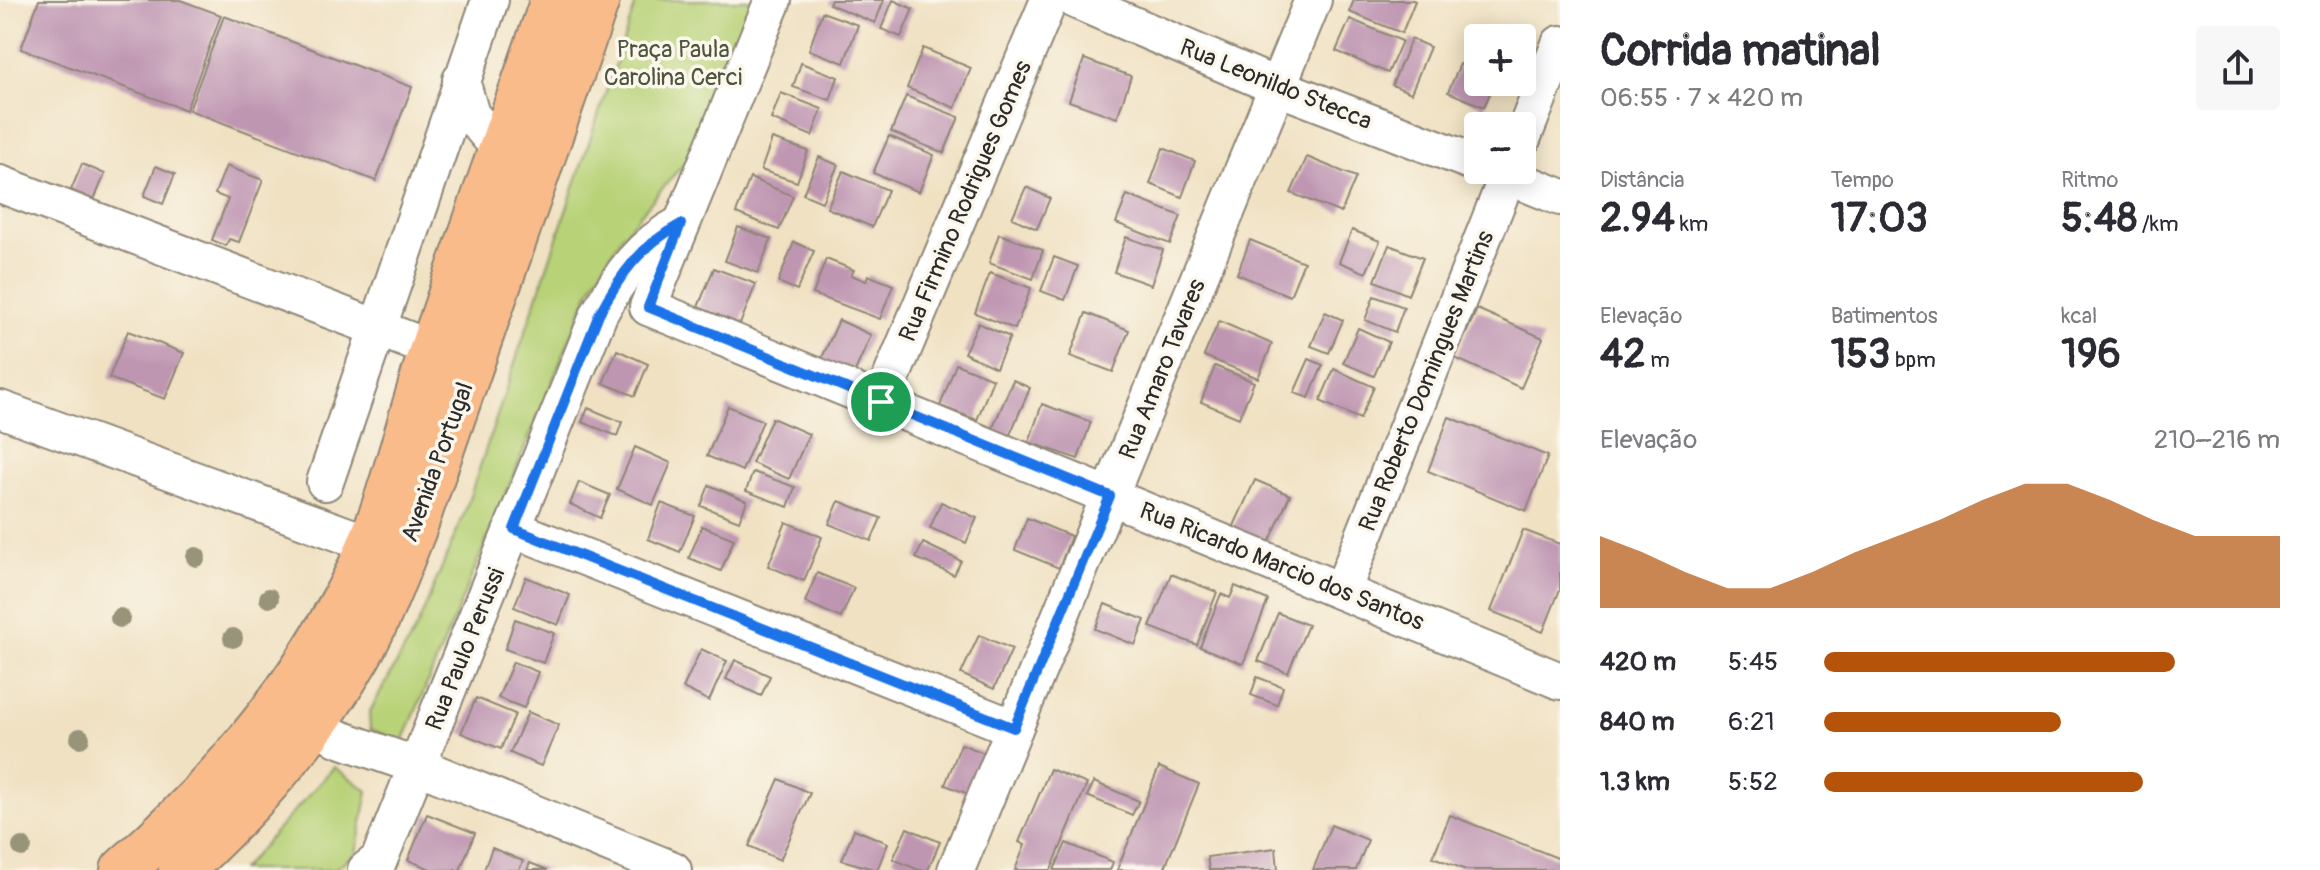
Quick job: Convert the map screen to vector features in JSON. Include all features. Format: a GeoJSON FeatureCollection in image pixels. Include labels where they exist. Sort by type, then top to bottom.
{"type":"FeatureCollection","features":[{"type":"Feature","properties":{"kind":"main road"},"geometry":{"type":"LineString","coordinates":[[123,870],[222,772],[283,699],[347,594],[370,544],[432,349],[553,0]]}},
{"type":"Feature","properties":{"kind":"main road","name":"Avenida Portugal"},"geometry":{"type":"LineString","coordinates":[[181,870],[236,814],[315,723],[361,651],[414,529],[597,0]]}},
{"type":"Feature","properties":{"kind":"street"},"geometry":{"type":"LineString","coordinates":[[325,482],[490,0]]}},
{"type":"Feature","properties":{"kind":"street"},"geometry":{"type":"LineString","coordinates":[[681,224],[773,0]]}},
{"type":"Feature","properties":{"kind":"street","name":"Rua Firmino Rodrigues Gomes"},"geometry":{"type":"LineString","coordinates":[[881,402],[1049,0]]}},
{"type":"Feature","properties":{"kind":"street","name":"Rua Leonildo Stecca"},"geometry":{"type":"LineString","coordinates":[[1075,0],[1278,87],[1464,157]]}},
{"type":"Feature","properties":{"kind":"street","name":"Rua Amaro Tavares"},"geometry":{"type":"LineString","coordinates":[[956,870],[1313,0]]}},
{"type":"Feature","properties":{"kind":"street"},"geometry":{"type":"LineString","coordinates":[[1533,112],[1560,44]]}},
{"type":"Feature","properties":{"kind":"street"},"geometry":{"type":"LineString","coordinates":[[461,80],[471,115],[501,150]]}},
{"type":"Feature","properties":{"kind":"street"},"geometry":{"type":"LineString","coordinates":[[0,184],[432,349]]}},
{"type":"Feature","properties":{"kind":"street","name":"Rua Roberto Domingues Martins"},"geometry":{"type":"LineString","coordinates":[[1342,591],[1492,184]]}},
{"type":"Feature","properties":{"kind":"street","name":"Rua Leonildo Stecca"},"geometry":{"type":"LineString","coordinates":[[1530,184],[1560,197]]}},
{"type":"Feature","properties":{"kind":"street","name":"Rua Ricardo Marcio dos Santos"},"geometry":{"type":"LineString","coordinates":[[681,224],[648,307],[1560,681]]}},
{"type":"Feature","properties":{"kind":"street","name":"Rua Paulo Perussi"},"geometry":{"type":"LineString","coordinates":[[373,867],[418,766],[599,314],[612,289],[654,239],[681,224]]}},
{"type":"Feature","properties":{"kind":"street"},"geometry":{"type":"LineString","coordinates":[[0,409],[370,544]]}},
{"type":"Feature","properties":{"kind":"street"},"geometry":{"type":"LineString","coordinates":[[514,529],[1014,728]]}},
{"type":"Feature","properties":{"kind":"street"},"geometry":{"type":"LineString","coordinates":[[315,723],[337,738],[418,766],[668,869]]}},
{"type":"Feature","properties":{"kind":"green space","name":"Praça Paula Carolina Cerci"},"geometry":{"type":"Polygon","coordinates":[[[637,0],[753,0],[701,143],[622,236],[591,288],[403,742],[370,729],[369,713],[417,627],[464,514],[637,0]]]}},
{"type":"Feature","properties":{"kind":"green space"},"geometry":{"type":"Polygon","coordinates":[[[334,767],[368,791],[356,853],[333,870],[241,870],[334,767]]]}},
{"type":"Feature","properties":{"kind":"building"},"geometry":{"type":"Polygon","coordinates":[[[39,0],[180,0],[221,15],[186,110],[21,49],[39,0]]]}},
{"type":"Feature","properties":{"kind":"building"},"geometry":{"type":"Polygon","coordinates":[[[831,0],[884,0],[875,23],[829,4],[831,0]]]}},
{"type":"Feature","properties":{"kind":"building"},"geometry":{"type":"Polygon","coordinates":[[[893,0],[913,9],[901,37],[881,29],[893,0]]]}},
{"type":"Feature","properties":{"kind":"building"},"geometry":{"type":"Polygon","coordinates":[[[1354,0],[1415,1],[1402,33],[1349,12],[1354,0]]]}},
{"type":"Feature","properties":{"kind":"building"},"geometry":{"type":"Polygon","coordinates":[[[822,12],[858,25],[844,63],[809,50],[822,12]]]}},
{"type":"Feature","properties":{"kind":"building"},"geometry":{"type":"Polygon","coordinates":[[[224,16],[412,87],[376,181],[189,110],[224,16]]]}},
{"type":"Feature","properties":{"kind":"building"},"geometry":{"type":"Polygon","coordinates":[[[1350,19],[1402,41],[1388,73],[1336,51],[1350,19]]]}},
{"type":"Feature","properties":{"kind":"building"},"geometry":{"type":"Polygon","coordinates":[[[1411,39],[1430,47],[1411,93],[1392,85],[1411,39]]]}},
{"type":"Feature","properties":{"kind":"building"},"geometry":{"type":"Polygon","coordinates":[[[923,48],[971,68],[955,108],[907,88],[923,48]]]}},
{"type":"Feature","properties":{"kind":"building"},"geometry":{"type":"Polygon","coordinates":[[[1084,59],[1131,76],[1117,118],[1069,101],[1084,59]]]}},
{"type":"Feature","properties":{"kind":"building"},"geometry":{"type":"Polygon","coordinates":[[[801,63],[838,77],[830,100],[793,87],[801,63]]]}},
{"type":"Feature","properties":{"kind":"building"},"geometry":{"type":"Polygon","coordinates":[[[1460,64],[1464,66],[1464,96],[1489,96],[1484,107],[1448,92],[1460,64]]]}},
{"type":"Feature","properties":{"kind":"building"},"geometry":{"type":"Polygon","coordinates":[[[781,93],[822,109],[812,136],[771,119],[781,93]]]}},
{"type":"Feature","properties":{"kind":"building"},"geometry":{"type":"Polygon","coordinates":[[[906,96],[959,117],[944,153],[891,132],[906,96]]]}},
{"type":"Feature","properties":{"kind":"building"},"geometry":{"type":"Polygon","coordinates":[[[889,136],[934,155],[919,192],[873,173],[889,136]]]}},
{"type":"Feature","properties":{"kind":"building"},"geometry":{"type":"Polygon","coordinates":[[[772,139],[808,151],[797,182],[761,170],[772,139]]]}},
{"type":"Feature","properties":{"kind":"building"},"geometry":{"type":"Polygon","coordinates":[[[1163,148],[1195,161],[1182,197],[1150,184],[1163,148]]]}},
{"type":"Feature","properties":{"kind":"building"},"geometry":{"type":"Polygon","coordinates":[[[819,157],[838,165],[822,202],[803,194],[819,157]]]}},
{"type":"Feature","properties":{"kind":"building"},"geometry":{"type":"Polygon","coordinates":[[[1307,157],[1356,177],[1341,213],[1291,193],[1307,157]]]}},
{"type":"Feature","properties":{"kind":"building"},"geometry":{"type":"Polygon","coordinates":[[[82,164],[105,174],[94,200],[71,190],[82,164]]]}},
{"type":"Feature","properties":{"kind":"building"},"geometry":{"type":"Polygon","coordinates":[[[156,166],[175,174],[163,204],[144,196],[156,166]]]}},
{"type":"Feature","properties":{"kind":"building"},"geometry":{"type":"Polygon","coordinates":[[[226,166],[263,180],[239,242],[229,239],[226,246],[212,240],[228,199],[215,194],[226,166]]]}},
{"type":"Feature","properties":{"kind":"building"},"geometry":{"type":"Polygon","coordinates":[[[843,171],[888,190],[872,227],[827,208],[843,171]]]}},
{"type":"Feature","properties":{"kind":"building"},"geometry":{"type":"Polygon","coordinates":[[[750,178],[793,196],[779,230],[736,213],[750,178]]]}},
{"type":"Feature","properties":{"kind":"building"},"geometry":{"type":"Polygon","coordinates":[[[1026,187],[1050,198],[1037,229],[1012,218],[1026,187]]]}},
{"type":"Feature","properties":{"kind":"building"},"geometry":{"type":"Polygon","coordinates":[[[1127,195],[1181,216],[1170,244],[1116,223],[1127,195]]]}},
{"type":"Feature","properties":{"kind":"building"},"geometry":{"type":"Polygon","coordinates":[[[738,227],[771,239],[758,273],[725,261],[738,227]]]}},
{"type":"Feature","properties":{"kind":"building"},"geometry":{"type":"Polygon","coordinates":[[[1352,230],[1380,241],[1366,273],[1339,262],[1352,230]]]}},
{"type":"Feature","properties":{"kind":"building"},"geometry":{"type":"Polygon","coordinates":[[[999,234],[1043,250],[1033,279],[989,263],[999,234]]]}},
{"type":"Feature","properties":{"kind":"building"},"geometry":{"type":"Polygon","coordinates":[[[1126,237],[1163,250],[1151,285],[1114,272],[1126,237]]]}},
{"type":"Feature","properties":{"kind":"building"},"geometry":{"type":"Polygon","coordinates":[[[1250,240],[1304,262],[1290,296],[1237,274],[1250,240]]]}},
{"type":"Feature","properties":{"kind":"building"},"geometry":{"type":"Polygon","coordinates":[[[794,242],[814,251],[797,290],[778,282],[794,242]]]}},
{"type":"Feature","properties":{"kind":"building"},"geometry":{"type":"Polygon","coordinates":[[[1389,245],[1423,258],[1408,295],[1375,281],[1389,245]]]}},
{"type":"Feature","properties":{"kind":"building"},"geometry":{"type":"Polygon","coordinates":[[[1054,257],[1078,266],[1065,300],[1041,291],[1054,257]]]}},
{"type":"Feature","properties":{"kind":"building"},"geometry":{"type":"Polygon","coordinates":[[[826,259],[854,270],[851,275],[866,281],[868,275],[893,285],[880,319],[813,294],[826,259]]]}},
{"type":"Feature","properties":{"kind":"building"},"geometry":{"type":"Polygon","coordinates":[[[714,268],[756,284],[740,324],[698,307],[714,268]]]}},
{"type":"Feature","properties":{"kind":"building"},"geometry":{"type":"Polygon","coordinates":[[[990,273],[1031,288],[1015,329],[975,313],[990,273]]]}},
{"type":"Feature","properties":{"kind":"building"},"geometry":{"type":"Polygon","coordinates":[[[1374,296],[1404,307],[1395,332],[1365,320],[1374,296]]]}},
{"type":"Feature","properties":{"kind":"building"},"geometry":{"type":"Polygon","coordinates":[[[1477,309],[1543,338],[1521,388],[1455,358],[1477,309]]]}},
{"type":"Feature","properties":{"kind":"building"},"geometry":{"type":"Polygon","coordinates":[[[1325,312],[1343,320],[1329,353],[1311,346],[1325,312]]]}},
{"type":"Feature","properties":{"kind":"building"},"geometry":{"type":"Polygon","coordinates":[[[1086,313],[1129,330],[1113,372],[1070,356],[1086,313]]]}},
{"type":"Feature","properties":{"kind":"building"},"geometry":{"type":"Polygon","coordinates":[[[839,320],[871,335],[853,376],[820,362],[839,320]]]}},
{"type":"Feature","properties":{"kind":"building"},"geometry":{"type":"Polygon","coordinates":[[[1219,321],[1272,344],[1258,378],[1204,356],[1219,321]]]}},
{"type":"Feature","properties":{"kind":"building"},"geometry":{"type":"Polygon","coordinates":[[[978,323],[1010,337],[996,368],[964,353],[978,323]]]}},
{"type":"Feature","properties":{"kind":"building"},"geometry":{"type":"Polygon","coordinates":[[[1358,328],[1389,342],[1374,376],[1343,363],[1358,328]]]}},
{"type":"Feature","properties":{"kind":"building"},"geometry":{"type":"Polygon","coordinates":[[[128,331],[184,353],[165,399],[109,378],[128,331]]]}},
{"type":"Feature","properties":{"kind":"building"},"geometry":{"type":"Polygon","coordinates":[[[617,350],[648,364],[635,396],[603,383],[617,350]]]}},
{"type":"Feature","properties":{"kind":"building"},"geometry":{"type":"Polygon","coordinates":[[[1309,359],[1323,365],[1309,398],[1294,393],[1309,359]]]}},
{"type":"Feature","properties":{"kind":"building"},"geometry":{"type":"Polygon","coordinates":[[[956,364],[993,379],[977,420],[940,406],[956,364]]]}},
{"type":"Feature","properties":{"kind":"building"},"geometry":{"type":"Polygon","coordinates":[[[1215,366],[1254,382],[1239,418],[1201,402],[1215,366]]]}},
{"type":"Feature","properties":{"kind":"building"},"geometry":{"type":"Polygon","coordinates":[[[1334,369],[1374,387],[1360,419],[1320,401],[1334,369]]]}},
{"type":"Feature","properties":{"kind":"building"},"geometry":{"type":"Polygon","coordinates":[[[1013,380],[1030,388],[1009,437],[992,430],[1013,380]]]}},
{"type":"Feature","properties":{"kind":"building"},"geometry":{"type":"Polygon","coordinates":[[[1042,404],[1091,422],[1078,459],[1029,442],[1042,404]]]}},
{"type":"Feature","properties":{"kind":"building"},"geometry":{"type":"Polygon","coordinates":[[[728,406],[763,421],[742,471],[707,456],[728,406]]]}},
{"type":"Feature","properties":{"kind":"building"},"geometry":{"type":"Polygon","coordinates":[[[588,408],[622,422],[617,436],[582,422],[588,408]]]}},
{"type":"Feature","properties":{"kind":"building"},"geometry":{"type":"Polygon","coordinates":[[[1449,417],[1548,456],[1526,511],[1428,471],[1449,417]]]}},
{"type":"Feature","properties":{"kind":"building"},"geometry":{"type":"Polygon","coordinates":[[[772,418],[809,434],[789,479],[752,463],[772,418]]]}},
{"type":"Feature","properties":{"kind":"building"},"geometry":{"type":"Polygon","coordinates":[[[635,447],[671,463],[653,505],[617,489],[635,447]]]}},
{"type":"Feature","properties":{"kind":"building"},"geometry":{"type":"Polygon","coordinates":[[[753,472],[795,487],[788,507],[746,491],[753,472]]]}},
{"type":"Feature","properties":{"kind":"building"},"geometry":{"type":"Polygon","coordinates":[[[1255,480],[1290,495],[1269,543],[1233,528],[1255,480]]]}},
{"type":"Feature","properties":{"kind":"building"},"geometry":{"type":"Polygon","coordinates":[[[579,482],[610,495],[600,518],[570,504],[579,482]]]}},
{"type":"Feature","properties":{"kind":"building"},"geometry":{"type":"Polygon","coordinates":[[[709,485],[747,501],[739,521],[701,506],[709,485]]]}},
{"type":"Feature","properties":{"kind":"building"},"geometry":{"type":"Polygon","coordinates":[[[839,501],[881,518],[871,541],[829,524],[839,501]]]}},
{"type":"Feature","properties":{"kind":"building"},"geometry":{"type":"Polygon","coordinates":[[[941,502],[977,518],[966,543],[930,528],[941,502]]]}},
{"type":"Feature","properties":{"kind":"building"},"geometry":{"type":"Polygon","coordinates":[[[661,503],[695,516],[680,552],[648,539],[661,503]]]}},
{"type":"Feature","properties":{"kind":"building"},"geometry":{"type":"Polygon","coordinates":[[[1027,518],[1071,536],[1059,568],[1015,550],[1027,518]]]}},
{"type":"Feature","properties":{"kind":"building"},"geometry":{"type":"Polygon","coordinates":[[[786,522],[822,537],[804,581],[768,566],[786,522]]]}},
{"type":"Feature","properties":{"kind":"building"},"geometry":{"type":"Polygon","coordinates":[[[702,526],[734,539],[721,571],[689,558],[702,526]]]}},
{"type":"Feature","properties":{"kind":"building"},"geometry":{"type":"Polygon","coordinates":[[[1523,530],[1560,544],[1560,589],[1543,632],[1491,611],[1523,530]]]}},
{"type":"Feature","properties":{"kind":"building"},"geometry":{"type":"Polygon","coordinates":[[[923,543],[961,561],[954,575],[916,558],[923,543]]]}},
{"type":"Feature","properties":{"kind":"building"},"geometry":{"type":"Polygon","coordinates":[[[817,573],[854,588],[841,618],[805,602],[817,573]]]}},
{"type":"Feature","properties":{"kind":"building"},"geometry":{"type":"Polygon","coordinates":[[[1171,574],[1217,592],[1197,645],[1150,627],[1171,574]]]}},
{"type":"Feature","properties":{"kind":"building"},"geometry":{"type":"Polygon","coordinates":[[[526,577],[570,595],[558,625],[514,607],[526,577]]]}},
{"type":"Feature","properties":{"kind":"building"},"geometry":{"type":"Polygon","coordinates":[[[1235,586],[1268,600],[1243,664],[1200,647],[1221,594],[1230,598],[1235,586]]]}},
{"type":"Feature","properties":{"kind":"building"},"geometry":{"type":"Polygon","coordinates":[[[1105,604],[1145,620],[1135,645],[1095,629],[1105,604]]]}},
{"type":"Feature","properties":{"kind":"building"},"geometry":{"type":"Polygon","coordinates":[[[1278,613],[1308,625],[1288,673],[1258,661],[1278,613]]]}},
{"type":"Feature","properties":{"kind":"building"},"geometry":{"type":"Polygon","coordinates":[[[515,619],[554,633],[543,663],[505,649],[515,619]]]}},
{"type":"Feature","properties":{"kind":"building"},"geometry":{"type":"Polygon","coordinates":[[[979,635],[1012,649],[994,689],[961,674],[979,635]]]}},
{"type":"Feature","properties":{"kind":"building"},"geometry":{"type":"Polygon","coordinates":[[[701,649],[727,661],[709,701],[683,688],[701,649]]]}},
{"type":"Feature","properties":{"kind":"building"},"geometry":{"type":"Polygon","coordinates":[[[735,660],[770,676],[761,696],[726,679],[735,660]]]}},
{"type":"Feature","properties":{"kind":"building"},"geometry":{"type":"Polygon","coordinates":[[[513,662],[538,672],[524,708],[498,698],[513,662]]]}},
{"type":"Feature","properties":{"kind":"building"},"geometry":{"type":"Polygon","coordinates":[[[1257,677],[1283,687],[1277,705],[1251,695],[1257,677]]]}},
{"type":"Feature","properties":{"kind":"building"},"geometry":{"type":"Polygon","coordinates":[[[476,698],[515,714],[501,749],[461,733],[476,698]]]}},
{"type":"Feature","properties":{"kind":"building"},"geometry":{"type":"Polygon","coordinates":[[[528,712],[559,725],[541,766],[510,753],[528,712]]]}},
{"type":"Feature","properties":{"kind":"building"},"geometry":{"type":"Polygon","coordinates":[[[961,744],[987,754],[971,795],[945,785],[961,744]]]}},
{"type":"Feature","properties":{"kind":"building"},"geometry":{"type":"Polygon","coordinates":[[[1159,767],[1199,784],[1164,870],[1117,870],[1159,767]]]}},
{"type":"Feature","properties":{"kind":"building"},"geometry":{"type":"Polygon","coordinates":[[[1050,769],[1087,784],[1051,870],[1015,870],[1025,845],[1019,842],[1050,769]]]}},
{"type":"Feature","properties":{"kind":"building"},"geometry":{"type":"Polygon","coordinates":[[[779,779],[810,793],[780,860],[749,846],[779,779]]]}},
{"type":"Feature","properties":{"kind":"building"},"geometry":{"type":"Polygon","coordinates":[[[1094,782],[1139,801],[1132,815],[1087,796],[1094,782]]]}},
{"type":"Feature","properties":{"kind":"building"},"geometry":{"type":"Polygon","coordinates":[[[427,814],[475,833],[460,870],[433,870],[408,860],[427,814]]]}},
{"type":"Feature","properties":{"kind":"building"},"geometry":{"type":"Polygon","coordinates":[[[1450,815],[1560,859],[1560,870],[1466,870],[1433,857],[1450,815]]]}},
{"type":"Feature","properties":{"kind":"building"},"geometry":{"type":"Polygon","coordinates":[[[1331,825],[1368,840],[1356,870],[1313,870],[1331,825]]]}},
{"type":"Feature","properties":{"kind":"building"},"geometry":{"type":"Polygon","coordinates":[[[907,828],[940,842],[928,870],[919,870],[893,859],[907,828]]]}},
{"type":"Feature","properties":{"kind":"building"},"geometry":{"type":"Polygon","coordinates":[[[854,829],[888,843],[877,870],[842,860],[854,829]]]}},
{"type":"Feature","properties":{"kind":"building"},"geometry":{"type":"Polygon","coordinates":[[[1066,843],[1113,862],[1110,870],[1054,870],[1066,843]]]}},
{"type":"Feature","properties":{"kind":"building"},"geometry":{"type":"Polygon","coordinates":[[[492,848],[523,861],[519,870],[484,870],[492,848]]]}},
{"type":"Feature","properties":{"kind":"building"},"geometry":{"type":"Polygon","coordinates":[[[1276,848],[1278,870],[1209,870],[1207,857],[1276,848]]]}},
{"type":"Feature","properties":{"kind":"building"},"geometry":{"type":"Polygon","coordinates":[[[530,863],[548,870],[527,870],[530,863]]]}},
{"type":"Feature","properties":{"kind":"route"},"geometry":{"type":"LineString","coordinates":[[681,224],[648,307],[881,402],[1110,496],[1014,728],[514,529],[599,314],[612,289],[631,261],[654,239],[681,224]]}}]}
